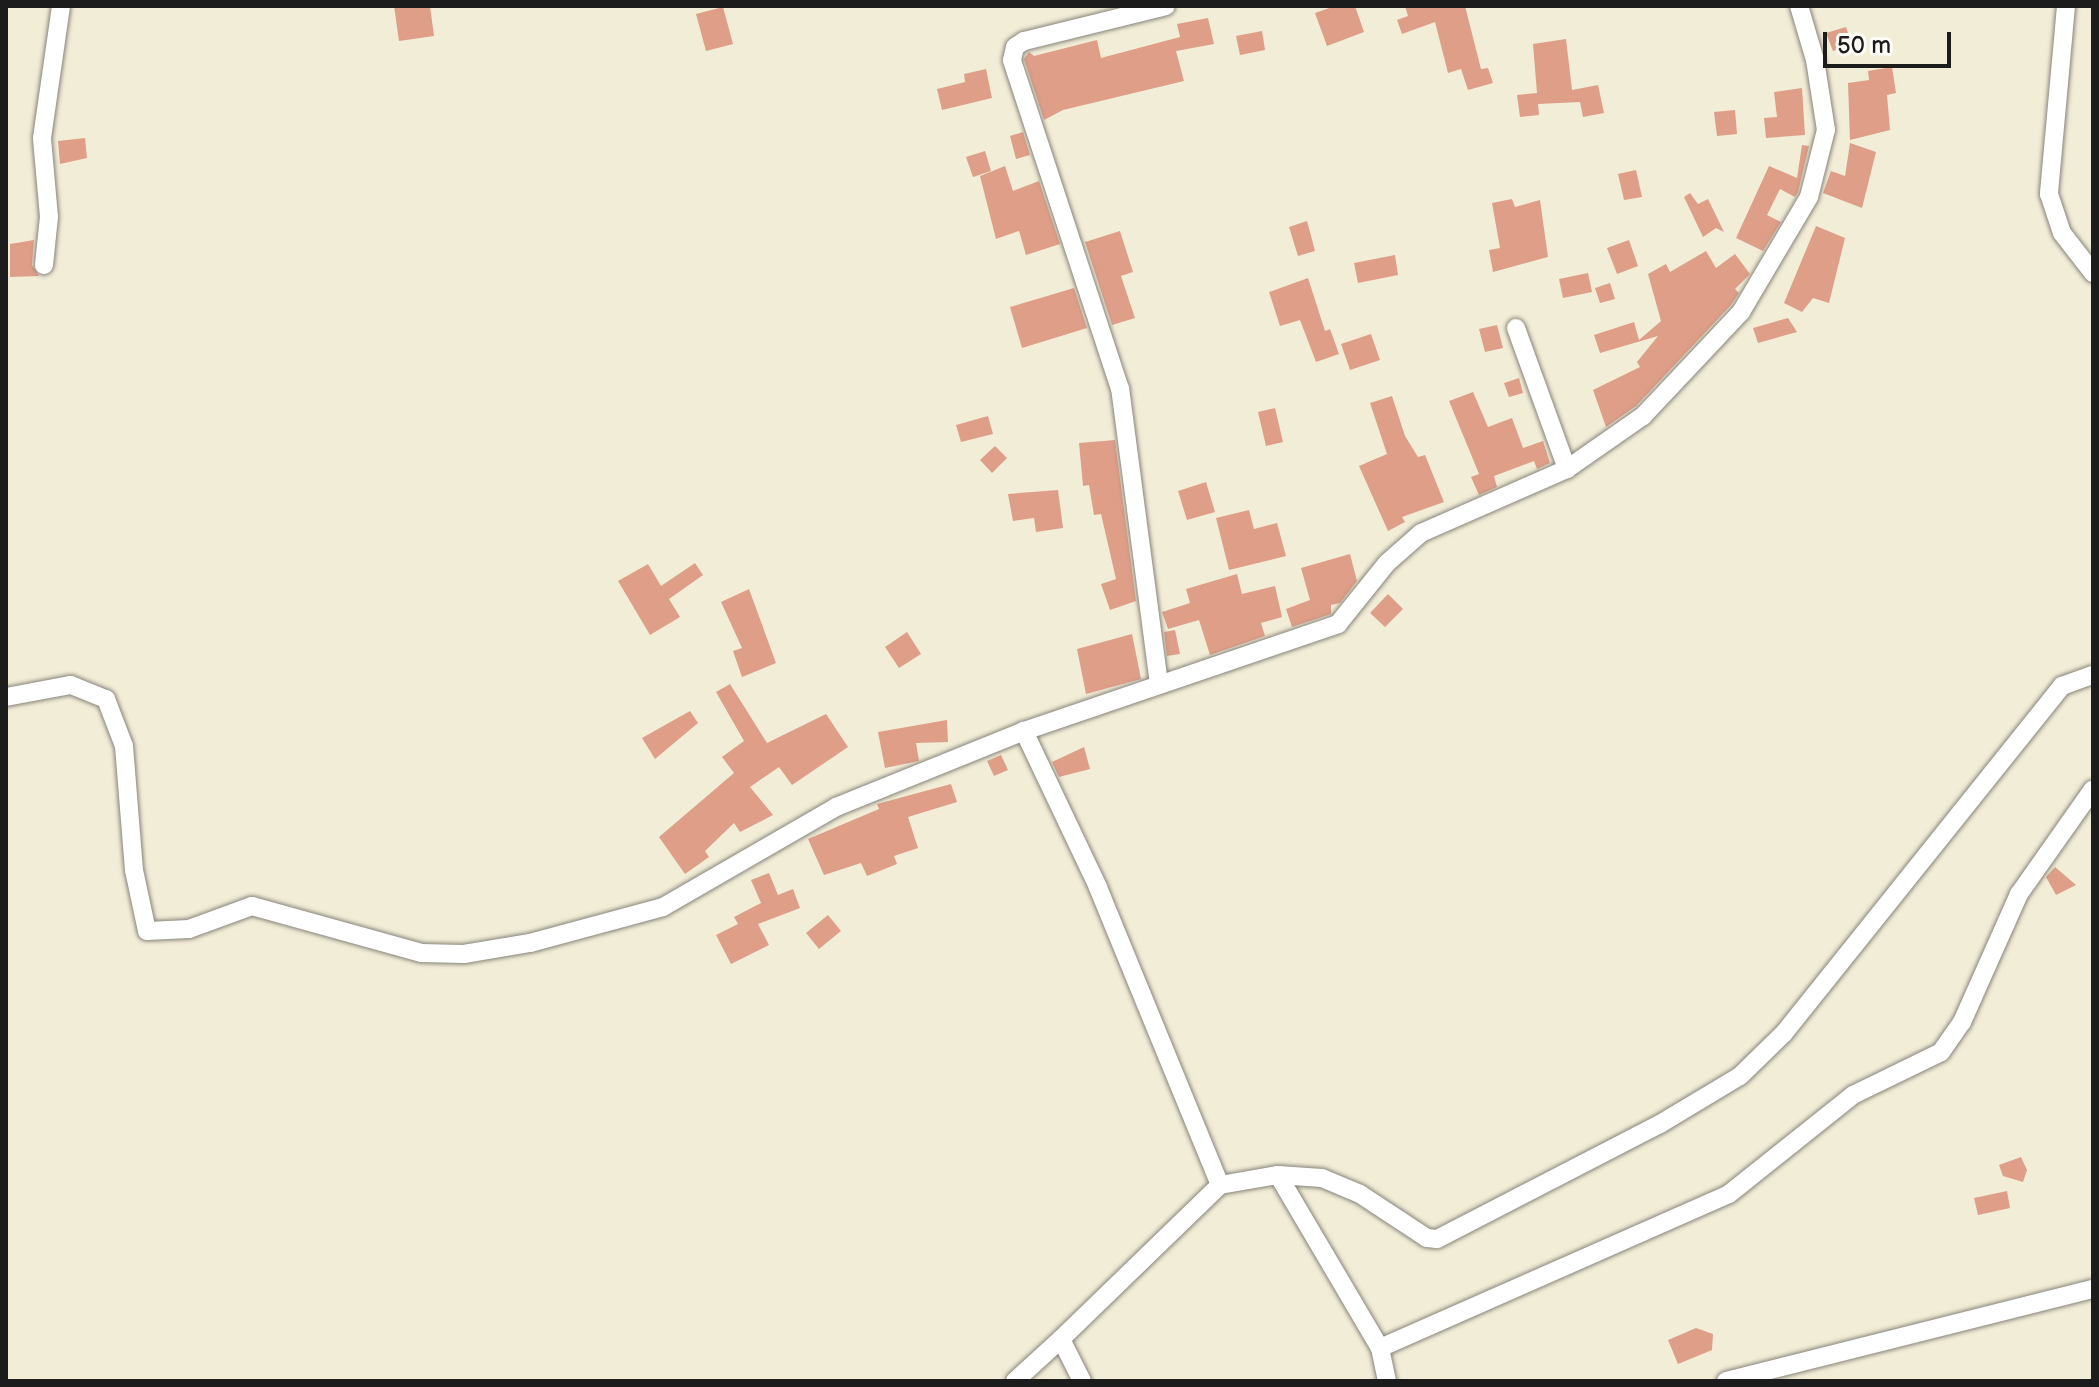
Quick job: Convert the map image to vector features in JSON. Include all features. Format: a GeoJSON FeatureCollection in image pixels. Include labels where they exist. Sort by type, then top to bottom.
{"type":"FeatureCollection","features":[{"type":"Feature","properties":{"kind":"street"},"geometry":{"type":"LineString","coordinates":[[44,265],[49,217],[42,138],[61,6]]}},
{"type":"Feature","properties":{"kind":"street"},"geometry":{"type":"LineString","coordinates":[[1159,684],[1120,389],[1012,60],[1015,47],[1024,41],[1166,6]]}},
{"type":"Feature","properties":{"kind":"street"},"geometry":{"type":"LineString","coordinates":[[6,697],[71,685],[106,699],[124,746],[134,870],[147,931],[189,929],[252,906],[421,953],[464,954],[530,943],[663,907],[836,807],[1024,731],[1338,624],[1387,563],[1421,533],[1567,469],[1643,416],[1725,330],[1767,274],[1809,197],[1826,130],[1815,60],[1799,6]]}},
{"type":"Feature","properties":{"kind":"street"},"geometry":{"type":"LineString","coordinates":[[2066,6],[2049,194],[2062,233],[2093,273]]}},
{"type":"Feature","properties":{"kind":"street"},"geometry":{"type":"LineString","coordinates":[[1516,328],[1567,469]]}},
{"type":"Feature","properties":{"kind":"street"},"geometry":{"type":"LineString","coordinates":[[1015,1381],[1061,1339],[1169,1229],[1220,1185],[1278,1175],[1304,1175],[1343,1186],[1427,1238],[1437,1239],[1708,1097],[1740,1076],[1784,1033],[2062,686],[2093,675]]}},
{"type":"Feature","properties":{"kind":"street"},"geometry":{"type":"LineString","coordinates":[[1024,731],[1098,887],[1220,1185]]}},
{"type":"Feature","properties":{"kind":"street"},"geometry":{"type":"LineString","coordinates":[[1380,1348],[1729,1194],[1853,1095],[1941,1052],[1962,1022],[2019,894],[2093,789]]}},
{"type":"Feature","properties":{"kind":"street"},"geometry":{"type":"LineString","coordinates":[[1278,1175],[1380,1348],[1387,1381]]}},
{"type":"Feature","properties":{"kind":"street"},"geometry":{"type":"LineString","coordinates":[[1726,1381],[2093,1289]]}},
{"type":"Feature","properties":{"kind":"street"},"geometry":{"type":"LineString","coordinates":[[1061,1339],[1082,1381]]}},
{"type":"Feature","properties":{"kind":"building"},"geometry":{"type":"Polygon","coordinates":[[[394,6],[430,6],[434,36],[399,41],[394,6]]]}},
{"type":"Feature","properties":{"kind":"building"},"geometry":{"type":"Polygon","coordinates":[[[1335,6],[1355,6],[1364,32],[1327,46],[1315,13],[1335,6]]]}},
{"type":"Feature","properties":{"kind":"building"},"geometry":{"type":"Polygon","coordinates":[[[1405,6],[1465,6],[1481,69],[1488,68],[1493,83],[1468,90],[1461,69],[1448,73],[1435,22],[1402,34],[1397,20],[1408,16],[1405,6]]]}},
{"type":"Feature","properties":{"kind":"building"},"geometry":{"type":"Polygon","coordinates":[[[723,7],[733,44],[706,51],[696,14],[723,7]]]}},
{"type":"Feature","properties":{"kind":"building"},"geometry":{"type":"Polygon","coordinates":[[[1208,18],[1214,44],[1176,51],[1184,81],[1063,110],[1044,120],[1024,59],[1029,52],[1034,56],[1097,40],[1101,58],[1180,37],[1177,24],[1208,18]]]}},
{"type":"Feature","properties":{"kind":"building"},"geometry":{"type":"Polygon","coordinates":[[[1846,27],[1852,45],[1833,51],[1826,33],[1846,27]]]}},
{"type":"Feature","properties":{"kind":"building"},"geometry":{"type":"Polygon","coordinates":[[[1262,31],[1265,50],[1240,55],[1236,36],[1262,31]]]}},
{"type":"Feature","properties":{"kind":"building"},"geometry":{"type":"Polygon","coordinates":[[[1566,39],[1572,90],[1598,85],[1604,113],[1583,117],[1580,102],[1538,104],[1539,115],[1520,117],[1517,95],[1537,93],[1533,44],[1566,39]]]}},
{"type":"Feature","properties":{"kind":"building"},"geometry":{"type":"Polygon","coordinates":[[[1892,67],[1896,93],[1887,95],[1890,130],[1850,140],[1848,83],[1869,80],[1868,71],[1892,67]]]}},
{"type":"Feature","properties":{"kind":"building"},"geometry":{"type":"Polygon","coordinates":[[[986,69],[992,98],[942,110],[937,89],[965,82],[964,74],[986,69]]]}},
{"type":"Feature","properties":{"kind":"building"},"geometry":{"type":"Polygon","coordinates":[[[1802,88],[1805,135],[1766,138],[1764,118],[1777,117],[1774,92],[1802,88]]]}},
{"type":"Feature","properties":{"kind":"building"},"geometry":{"type":"Polygon","coordinates":[[[1735,110],[1737,134],[1717,136],[1714,112],[1735,110]]]}},
{"type":"Feature","properties":{"kind":"building"},"geometry":{"type":"Polygon","coordinates":[[[1023,132],[1030,155],[1016,159],[1010,136],[1023,132]]]}},
{"type":"Feature","properties":{"kind":"building"},"geometry":{"type":"Polygon","coordinates":[[[85,138],[87,158],[60,164],[58,141],[85,138]]]}},
{"type":"Feature","properties":{"kind":"building"},"geometry":{"type":"Polygon","coordinates":[[[1850,143],[1876,152],[1862,208],[1823,193],[1831,171],[1845,176],[1850,143]]]}},
{"type":"Feature","properties":{"kind":"building"},"geometry":{"type":"Polygon","coordinates":[[[1802,145],[1809,146],[1798,192],[1795,197],[1780,189],[1767,215],[1781,222],[1763,251],[1736,238],[1769,166],[1797,178],[1802,145]]]}},
{"type":"Feature","properties":{"kind":"building"},"geometry":{"type":"Polygon","coordinates":[[[985,151],[991,171],[973,177],[966,157],[985,151]]]}},
{"type":"Feature","properties":{"kind":"building"},"geometry":{"type":"Polygon","coordinates":[[[1005,166],[1013,191],[1039,181],[1060,244],[1026,255],[1019,231],[996,239],[980,176],[1005,166]]]}},
{"type":"Feature","properties":{"kind":"building"},"geometry":{"type":"Polygon","coordinates":[[[1636,170],[1642,197],[1624,200],[1618,174],[1636,170]]]}},
{"type":"Feature","properties":{"kind":"building"},"geometry":{"type":"Polygon","coordinates":[[[1690,193],[1698,204],[1708,199],[1724,232],[1716,228],[1703,237],[1684,197],[1690,193]]]}},
{"type":"Feature","properties":{"kind":"building"},"geometry":{"type":"Polygon","coordinates":[[[1512,199],[1515,207],[1540,200],[1548,257],[1493,272],[1489,250],[1500,248],[1492,203],[1512,199]]]}},
{"type":"Feature","properties":{"kind":"building"},"geometry":{"type":"Polygon","coordinates":[[[1307,221],[1315,251],[1298,256],[1289,227],[1307,221]]]}},
{"type":"Feature","properties":{"kind":"building"},"geometry":{"type":"Polygon","coordinates":[[[1816,226],[1845,238],[1829,303],[1813,298],[1802,312],[1784,303],[1816,226]]]}},
{"type":"Feature","properties":{"kind":"building"},"geometry":{"type":"Polygon","coordinates":[[[1120,231],[1133,272],[1121,276],[1135,318],[1112,325],[1085,242],[1120,231]]]}},
{"type":"Feature","properties":{"kind":"building"},"geometry":{"type":"Polygon","coordinates":[[[34,240],[32,265],[39,276],[10,277],[10,244],[34,240]]]}},
{"type":"Feature","properties":{"kind":"building"},"geometry":{"type":"Polygon","coordinates":[[[1629,240],[1638,266],[1617,274],[1607,248],[1629,240]]]}},
{"type":"Feature","properties":{"kind":"building"},"geometry":{"type":"Polygon","coordinates":[[[1706,251],[1716,268],[1735,254],[1750,274],[1735,289],[1739,293],[1731,305],[1636,406],[1606,427],[1593,390],[1640,367],[1637,362],[1658,336],[1600,353],[1594,335],[1634,322],[1639,340],[1661,321],[1648,274],[1666,264],[1670,272],[1706,251]]]}},
{"type":"Feature","properties":{"kind":"building"},"geometry":{"type":"Polygon","coordinates":[[[1395,255],[1398,275],[1358,283],[1354,263],[1395,255]]]}},
{"type":"Feature","properties":{"kind":"building"},"geometry":{"type":"Polygon","coordinates":[[[1588,273],[1592,292],[1563,298],[1559,279],[1588,273]]]}},
{"type":"Feature","properties":{"kind":"building"},"geometry":{"type":"Polygon","coordinates":[[[1308,278],[1325,331],[1330,329],[1339,354],[1316,362],[1300,320],[1280,326],[1269,292],[1308,278]]]}},
{"type":"Feature","properties":{"kind":"building"},"geometry":{"type":"Polygon","coordinates":[[[1610,283],[1615,299],[1600,303],[1595,288],[1610,283]]]}},
{"type":"Feature","properties":{"kind":"building"},"geometry":{"type":"Polygon","coordinates":[[[1074,288],[1087,328],[1022,348],[1010,307],[1074,288]]]}},
{"type":"Feature","properties":{"kind":"building"},"geometry":{"type":"Polygon","coordinates":[[[1788,318],[1797,332],[1758,343],[1753,328],[1788,318]]]}},
{"type":"Feature","properties":{"kind":"building"},"geometry":{"type":"Polygon","coordinates":[[[1497,325],[1503,348],[1485,352],[1479,329],[1497,325]]]}},
{"type":"Feature","properties":{"kind":"building"},"geometry":{"type":"Polygon","coordinates":[[[1371,334],[1380,360],[1350,370],[1341,344],[1371,334]]]}},
{"type":"Feature","properties":{"kind":"building"},"geometry":{"type":"Polygon","coordinates":[[[1519,378],[1523,393],[1509,397],[1504,383],[1519,378]]]}},
{"type":"Feature","properties":{"kind":"building"},"geometry":{"type":"Polygon","coordinates":[[[1473,392],[1488,427],[1512,418],[1523,448],[1543,441],[1550,463],[1537,469],[1534,461],[1494,476],[1497,487],[1479,495],[1471,477],[1479,474],[1449,401],[1473,392]]]}},
{"type":"Feature","properties":{"kind":"building"},"geometry":{"type":"Polygon","coordinates":[[[1392,396],[1405,436],[1418,457],[1425,455],[1444,502],[1402,517],[1405,522],[1388,531],[1359,466],[1387,454],[1370,403],[1392,396]]]}},
{"type":"Feature","properties":{"kind":"building"},"geometry":{"type":"Polygon","coordinates":[[[1275,408],[1283,442],[1266,446],[1258,412],[1275,408]]]}},
{"type":"Feature","properties":{"kind":"building"},"geometry":{"type":"Polygon","coordinates":[[[988,416],[993,434],[961,442],[956,425],[988,416]]]}},
{"type":"Feature","properties":{"kind":"building"},"geometry":{"type":"Polygon","coordinates":[[[1115,440],[1136,601],[1110,610],[1101,584],[1116,579],[1101,514],[1094,515],[1089,485],[1083,486],[1079,443],[1115,440]]]}},
{"type":"Feature","properties":{"kind":"building"},"geometry":{"type":"Polygon","coordinates":[[[995,446],[1007,458],[992,473],[980,460],[995,446]]]}},
{"type":"Feature","properties":{"kind":"building"},"geometry":{"type":"Polygon","coordinates":[[[1206,482],[1215,512],[1187,520],[1178,491],[1206,482]]]}},
{"type":"Feature","properties":{"kind":"building"},"geometry":{"type":"Polygon","coordinates":[[[1058,490],[1063,528],[1036,532],[1034,518],[1013,521],[1008,494],[1058,490]]]}},
{"type":"Feature","properties":{"kind":"building"},"geometry":{"type":"Polygon","coordinates":[[[1249,510],[1254,529],[1277,523],[1286,556],[1229,570],[1216,518],[1249,510]]]}},
{"type":"Feature","properties":{"kind":"building"},"geometry":{"type":"Polygon","coordinates":[[[1350,554],[1357,581],[1340,603],[1331,605],[1331,614],[1292,627],[1286,609],[1310,600],[1301,568],[1350,554]]]}},
{"type":"Feature","properties":{"kind":"building"},"geometry":{"type":"Polygon","coordinates":[[[695,563],[703,575],[669,599],[680,617],[650,635],[618,581],[648,564],[661,586],[695,563]]]}},
{"type":"Feature","properties":{"kind":"building"},"geometry":{"type":"Polygon","coordinates":[[[1237,574],[1242,594],[1275,586],[1282,617],[1261,623],[1265,636],[1210,655],[1199,620],[1168,629],[1162,612],[1190,603],[1186,589],[1237,574]]]}},
{"type":"Feature","properties":{"kind":"building"},"geometry":{"type":"Polygon","coordinates":[[[749,589],[776,663],[742,677],[733,651],[742,648],[721,602],[749,589]]]}},
{"type":"Feature","properties":{"kind":"building"},"geometry":{"type":"Polygon","coordinates":[[[1388,594],[1403,609],[1385,627],[1370,613],[1388,594]]]}},
{"type":"Feature","properties":{"kind":"building"},"geometry":{"type":"Polygon","coordinates":[[[1175,630],[1180,654],[1167,656],[1164,632],[1175,630]]]}},
{"type":"Feature","properties":{"kind":"building"},"geometry":{"type":"Polygon","coordinates":[[[907,632],[921,654],[899,668],[885,647],[907,632]]]}},
{"type":"Feature","properties":{"kind":"building"},"geometry":{"type":"Polygon","coordinates":[[[1132,634],[1141,679],[1086,694],[1077,649],[1132,634]]]}},
{"type":"Feature","properties":{"kind":"building"},"geometry":{"type":"Polygon","coordinates":[[[730,684],[767,743],[826,714],[848,747],[792,785],[779,767],[750,787],[773,815],[740,832],[734,823],[705,851],[709,857],[685,874],[659,837],[734,773],[722,757],[744,741],[716,692],[730,684]]]}},
{"type":"Feature","properties":{"kind":"building"},"geometry":{"type":"Polygon","coordinates":[[[690,711],[698,723],[655,759],[642,738],[690,711]]]}},
{"type":"Feature","properties":{"kind":"building"},"geometry":{"type":"Polygon","coordinates":[[[947,720],[948,742],[916,743],[919,761],[885,768],[878,732],[947,720]]]}},
{"type":"Feature","properties":{"kind":"building"},"geometry":{"type":"Polygon","coordinates":[[[1084,747],[1090,769],[1059,777],[1052,762],[1084,747]]]}},
{"type":"Feature","properties":{"kind":"building"},"geometry":{"type":"Polygon","coordinates":[[[1001,755],[1008,770],[994,776],[987,761],[1001,755]]]}},
{"type":"Feature","properties":{"kind":"building"},"geometry":{"type":"Polygon","coordinates":[[[951,784],[957,802],[908,817],[918,848],[894,856],[897,864],[867,876],[861,863],[824,875],[808,839],[879,809],[877,804],[951,784]]]}},
{"type":"Feature","properties":{"kind":"building"},"geometry":{"type":"Polygon","coordinates":[[[2055,867],[2076,885],[2056,895],[2046,877],[2055,867]]]}},
{"type":"Feature","properties":{"kind":"building"},"geometry":{"type":"Polygon","coordinates":[[[769,873],[778,895],[793,889],[800,908],[758,924],[769,945],[731,964],[716,935],[738,924],[734,917],[761,903],[751,880],[769,873]]]}},
{"type":"Feature","properties":{"kind":"building"},"geometry":{"type":"Polygon","coordinates":[[[828,915],[841,931],[819,949],[806,933],[828,915]]]}},
{"type":"Feature","properties":{"kind":"building"},"geometry":{"type":"Polygon","coordinates":[[[2021,1157],[2027,1170],[2023,1182],[2003,1176],[1999,1165],[2021,1157]]]}},
{"type":"Feature","properties":{"kind":"building"},"geometry":{"type":"Polygon","coordinates":[[[2007,1191],[2010,1208],[1978,1215],[1974,1198],[2007,1191]]]}},
{"type":"Feature","properties":{"kind":"building"},"geometry":{"type":"Polygon","coordinates":[[[1696,1328],[1713,1334],[1712,1350],[1678,1364],[1668,1340],[1696,1328]]]}}]}
